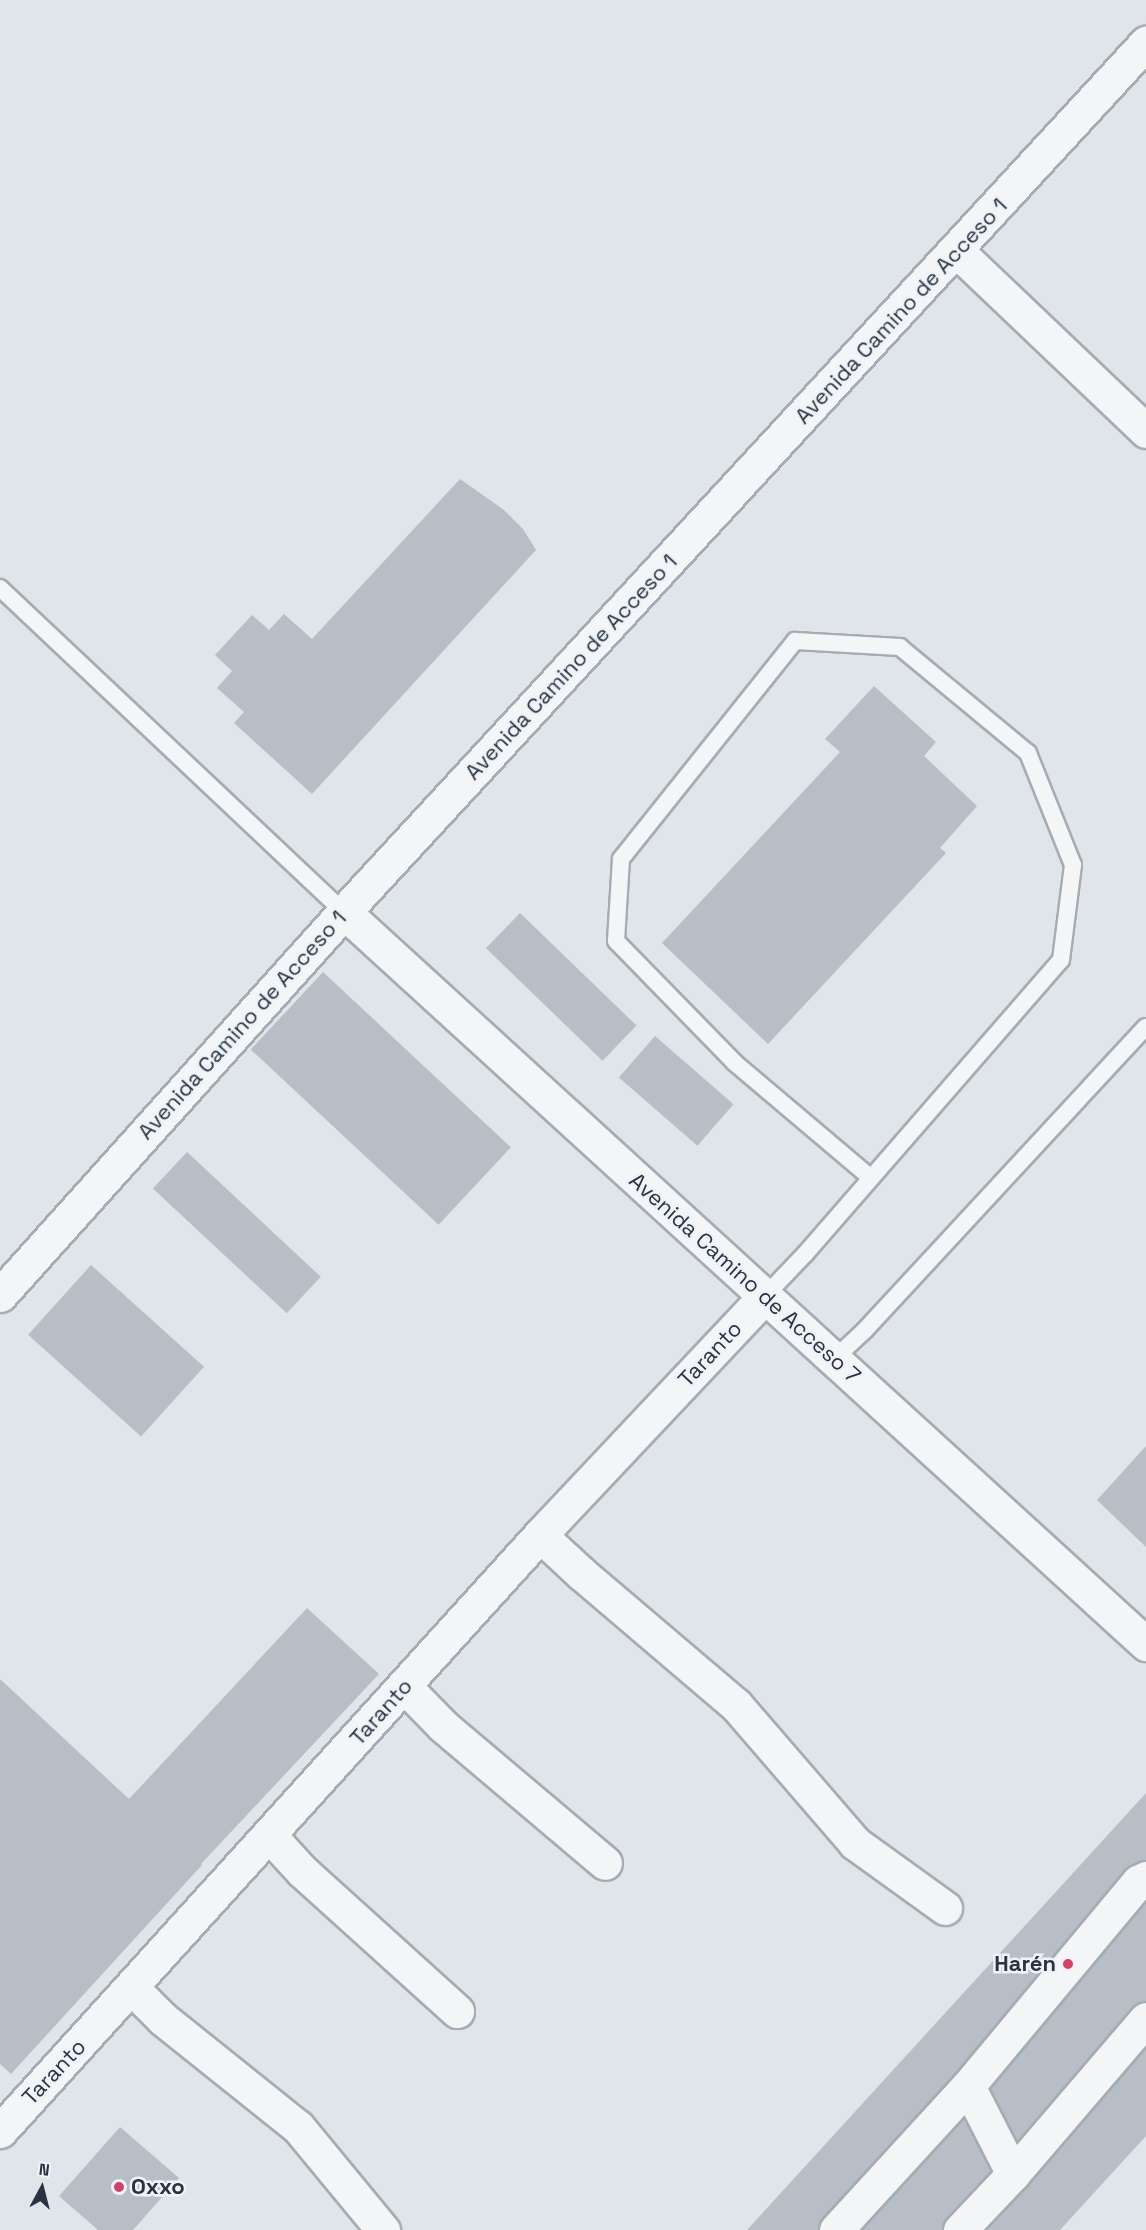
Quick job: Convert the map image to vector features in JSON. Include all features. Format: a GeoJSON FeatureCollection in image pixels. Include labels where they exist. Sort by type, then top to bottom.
{"type":"FeatureCollection","features":[{"type":"Feature","properties":{"kind":"street","name":"Avenida Camino de Acceso 1"},"geometry":{"type":"LineString","coordinates":[[0,1295],[344,912],[957,251],[1146,43]]}},
{"type":"Feature","properties":{"kind":"street"},"geometry":{"type":"LineString","coordinates":[[957,251],[1146,431]]}},
{"type":"Feature","properties":{"kind":"street","name":"Avenida Camino de Acceso 7"},"geometry":{"type":"LineString","coordinates":[[344,912],[1146,1644]]}},
{"type":"Feature","properties":{"kind":"street","name":"Taranto"},"geometry":{"type":"LineString","coordinates":[[0,2131],[132,1988],[540,1535],[765,1296]]}},
{"type":"Feature","properties":{"kind":"street"},"geometry":{"type":"LineString","coordinates":[[540,1535],[582,1574],[736,1705],[855,1843],[945,1908]]}},
{"type":"Feature","properties":{"kind":"street"},"geometry":{"type":"LineString","coordinates":[[404,1686],[443,1726],[605,1863]]}},
{"type":"Feature","properties":{"kind":"street"},"geometry":{"type":"LineString","coordinates":[[269,1835],[302,1871],[457,2012]]}},
{"type":"Feature","properties":{"kind":"street"},"geometry":{"type":"LineString","coordinates":[[836,2230],[968,2086],[1138,1882],[1146,1878]]}},
{"type":"Feature","properties":{"kind":"street"},"geometry":{"type":"LineString","coordinates":[[132,1988],[163,2019],[298,2127],[383,2230]]}},
{"type":"Feature","properties":{"kind":"street"},"geometry":{"type":"LineString","coordinates":[[960,2230],[1013,2174],[1146,2019]]}},
{"type":"Feature","properties":{"kind":"street"},"geometry":{"type":"LineString","coordinates":[[968,2086],[1013,2174]]}},
{"type":"Feature","properties":{"kind":"lane"},"geometry":{"type":"LineString","coordinates":[[0,588],[344,912]]}},
{"type":"Feature","properties":{"kind":"lane"},"geometry":{"type":"LineString","coordinates":[[765,1296],[806,1253],[1061,960],[1073,865],[1028,753],[900,647],[795,641],[621,859],[616,941],[735,1063],[871,1178]]}},
{"type":"Feature","properties":{"kind":"lane"},"geometry":{"type":"LineString","coordinates":[[834,1359],[865,1330],[1146,1027]]}},
{"type":"Feature","properties":{"kind":"building"},"geometry":{"type":"Polygon","coordinates":[[[460,479],[504,510],[523,529],[536,550],[312,794],[234,723],[244,712],[217,688],[232,671],[215,655],[252,615],[269,630],[284,614],[312,639],[460,479]]]}},
{"type":"Feature","properties":{"kind":"building"},"geometry":{"type":"Polygon","coordinates":[[[874,686],[936,742],[924,756],[977,806],[940,848],[946,853],[768,1044],[662,943],[840,752],[825,739],[874,686]]]}},
{"type":"Feature","properties":{"kind":"building"},"geometry":{"type":"Polygon","coordinates":[[[520,913],[637,1026],[602,1061],[486,948],[520,913]]]}},
{"type":"Feature","properties":{"kind":"building"},"geometry":{"type":"Polygon","coordinates":[[[323,972],[511,1147],[439,1225],[251,1050],[323,972]]]}},
{"type":"Feature","properties":{"kind":"building"},"geometry":{"type":"Polygon","coordinates":[[[655,1036],[733,1104],[697,1146],[619,1078],[655,1036]]]}},
{"type":"Feature","properties":{"kind":"building"},"geometry":{"type":"Polygon","coordinates":[[[187,1152],[321,1277],[287,1313],[153,1189],[187,1152]]]}},
{"type":"Feature","properties":{"kind":"building"},"geometry":{"type":"Polygon","coordinates":[[[91,1265],[204,1367],[141,1437],[28,1335],[91,1265]]]}},
{"type":"Feature","properties":{"kind":"building"},"geometry":{"type":"Polygon","coordinates":[[[1146,1446],[1146,1547],[1097,1500],[1146,1446]]]}},
{"type":"Feature","properties":{"kind":"building"},"geometry":{"type":"Polygon","coordinates":[[[307,1608],[379,1674],[201,1864],[11,2074],[0,2064],[0,1679],[129,1799],[307,1608]]]}},
{"type":"Feature","properties":{"kind":"building","name":"Harén"},"geometry":{"type":"Polygon","coordinates":[[[1146,1793],[1146,2136],[1060,2230],[747,2230],[1146,1793]]]}},
{"type":"Feature","properties":{"kind":"building","name":"Oxxo"},"geometry":{"type":"Polygon","coordinates":[[[120,2127],[179,2178],[133,2230],[98,2230],[59,2196],[120,2127]]]}},
{"type":"Feature","properties":{"kind":"place","name":"Harén"},"geometry":{"type":"Point","coordinates":[1068,1964]}},
{"type":"Feature","properties":{"kind":"place","name":"Oxxo"},"geometry":{"type":"Point","coordinates":[119,2187]}}]}
